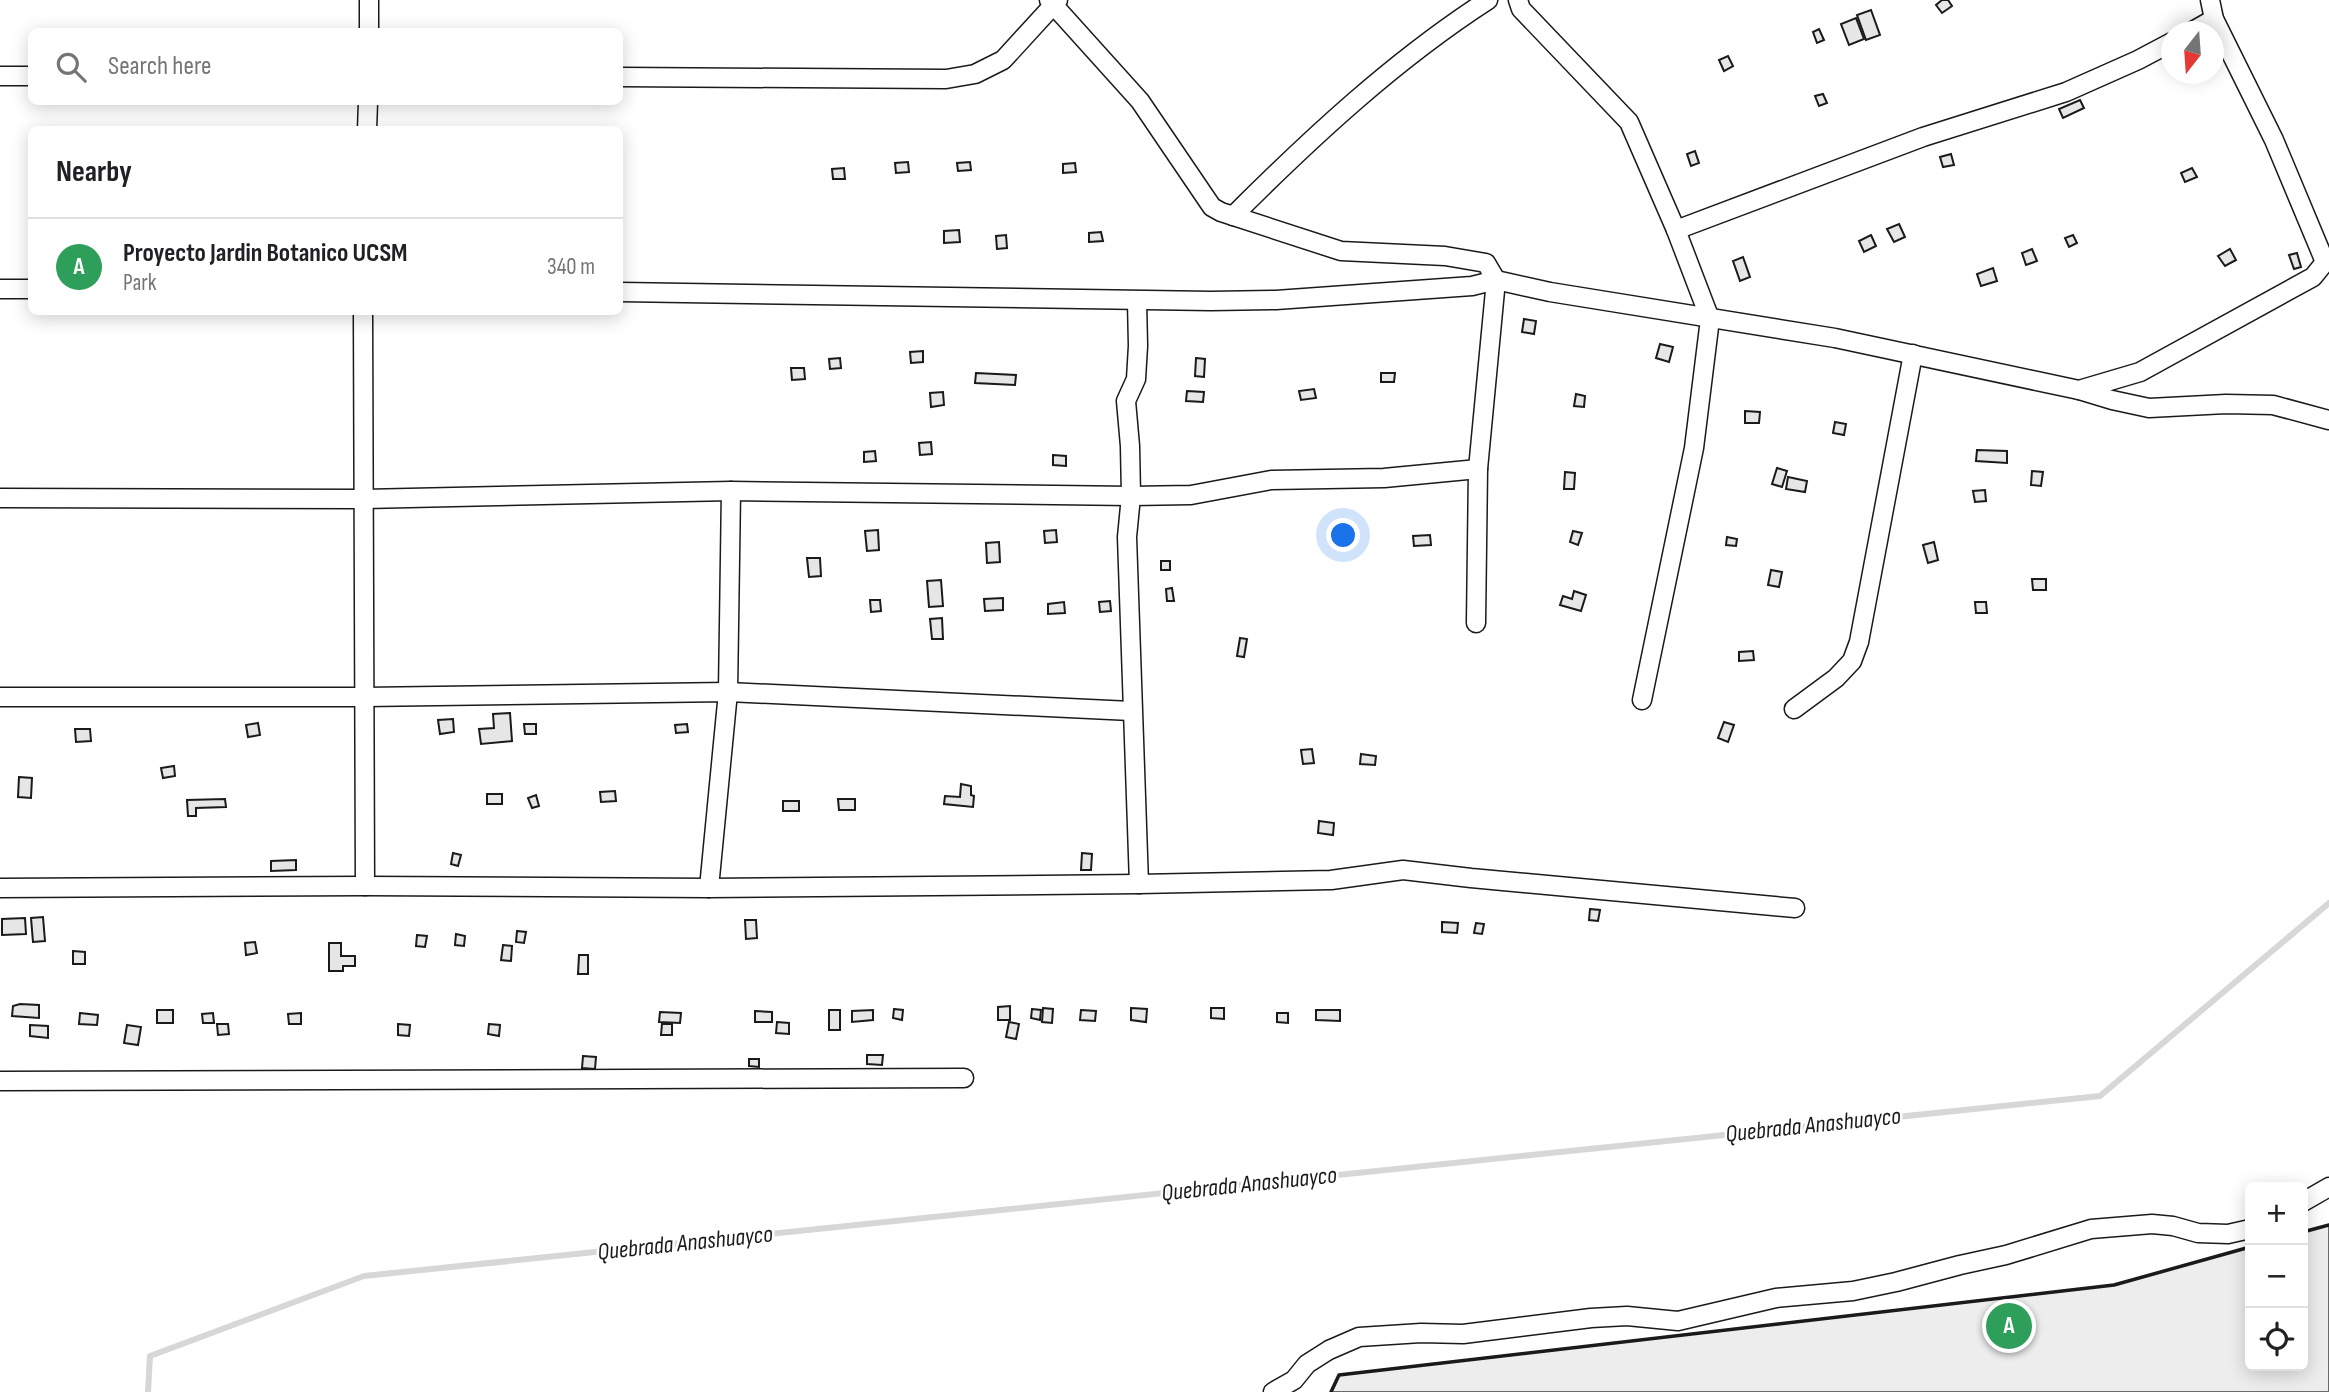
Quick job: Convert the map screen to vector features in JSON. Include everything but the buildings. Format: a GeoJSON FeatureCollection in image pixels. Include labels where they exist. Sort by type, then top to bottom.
{"type":"FeatureCollection","features":[{"type":"Feature","properties":{"kind":"street"},"geometry":{"type":"LineString","coordinates":[[369,0],[369,28]]}},
{"type":"Feature","properties":{"kind":"street"},"geometry":{"type":"LineString","coordinates":[[1233,216],[1399,63],[1488,0]]}},
{"type":"Feature","properties":{"kind":"street"},"geometry":{"type":"LineString","coordinates":[[1518,0],[1521,9],[1629,122],[1676,230],[1710,319],[1694,448],[1642,700]]}},
{"type":"Feature","properties":{"kind":"street"},"geometry":{"type":"LineString","coordinates":[[2079,390],[2140,372],[2313,276],[2325,262],[2274,140],[2214,19],[2210,0]]}},
{"type":"Feature","properties":{"kind":"street"},"geometry":{"type":"LineString","coordinates":[[623,77],[946,79],[975,74],[1003,60],[1053,2],[1140,101],[1212,206],[1221,212],[1341,251],[1445,256],[1486,263],[1496,280],[1478,469],[1476,623]]}},
{"type":"Feature","properties":{"kind":"street"},"geometry":{"type":"LineString","coordinates":[[2210,21],[2214,19]]}},
{"type":"Feature","properties":{"kind":"street"},"geometry":{"type":"LineString","coordinates":[[1676,230],[1923,137],[2066,92],[2161,48]]}},
{"type":"Feature","properties":{"kind":"street"},"geometry":{"type":"LineString","coordinates":[[0,76],[28,76]]}},
{"type":"Feature","properties":{"kind":"street"},"geometry":{"type":"LineString","coordinates":[[367,126],[368,105]]}},
{"type":"Feature","properties":{"kind":"street"},"geometry":{"type":"LineString","coordinates":[[623,292],[1276,300],[1472,286],[1496,280],[1550,292],[1835,338],[2079,390],[2148,408],[2226,404],[2273,405],[2329,420]]}},
{"type":"Feature","properties":{"kind":"street"},"geometry":{"type":"LineString","coordinates":[[0,289],[28,289]]}},
{"type":"Feature","properties":{"kind":"street"},"geometry":{"type":"LineString","coordinates":[[1137,300],[1136,379],[1126,401],[1131,496],[1127,537],[1131,710],[1139,884]]}},
{"type":"Feature","properties":{"kind":"street"},"geometry":{"type":"LineString","coordinates":[[363,315],[365,886]]}},
{"type":"Feature","properties":{"kind":"street"},"geometry":{"type":"LineString","coordinates":[[1794,709],[1836,678],[1852,662],[1859,642],[1913,354]]}},
{"type":"Feature","properties":{"kind":"street"},"geometry":{"type":"LineString","coordinates":[[0,498],[364,499],[731,491],[1191,495],[1271,480],[1384,478],[1478,469]]}},
{"type":"Feature","properties":{"kind":"street"},"geometry":{"type":"LineString","coordinates":[[709,888],[728,692],[731,491]]}},
{"type":"Feature","properties":{"kind":"street"},"geometry":{"type":"LineString","coordinates":[[0,696],[364,697],[728,692],[1131,710]]}},
{"type":"Feature","properties":{"kind":"street"},"geometry":{"type":"LineString","coordinates":[[0,888],[709,888],[1139,884],[1331,880],[1403,870],[1795,908]]}},
{"type":"Feature","properties":{"kind":"street"},"geometry":{"type":"LineString","coordinates":[[0,1081],[964,1078]]}},
{"type":"Feature","properties":{"kind":"street"},"geometry":{"type":"LineString","coordinates":[[2308,1199],[2329,1187]]}},
{"type":"Feature","properties":{"kind":"street"},"geometry":{"type":"LineString","coordinates":[[1273,1392],[1294,1380],[1307,1364],[1329,1350],[1359,1337],[1421,1333],[1463,1334],[1627,1316],[1678,1321],[1776,1298],[1853,1291],[1896,1282],[2006,1255],[2091,1229],[2152,1224],[2198,1233],[2228,1234],[2245,1230]]}},
{"type":"Feature","properties":{"kind":"shaded area"},"geometry":{"type":"Polygon","coordinates":[[[2329,1225],[2329,1392],[1331,1392],[1339,1375],[2114,1285],[2245,1248],[2245,1371],[2308,1371],[2308,1231],[2329,1225]]]}},
{"type":"Feature","properties":{"kind":"waterway","name":"Quebrada Anashuayco"},"geometry":{"type":"LineString","coordinates":[[148,1392],[150,1356],[364,1276],[2100,1096],[2329,903]]}},
{"type":"Feature","properties":{"kind":"wall"},"geometry":{"type":"LineString","coordinates":[[2308,1231],[2329,1225]]}},
{"type":"Feature","properties":{"kind":"wall"},"geometry":{"type":"LineString","coordinates":[[1331,1392],[1339,1375],[2114,1285],[2245,1248]]}},
{"type":"Feature","properties":{"kind":"place","name":"Proyecto Jardin Botanico UCSM"},"geometry":{"type":"Point","coordinates":[2009,1326]}}]}
